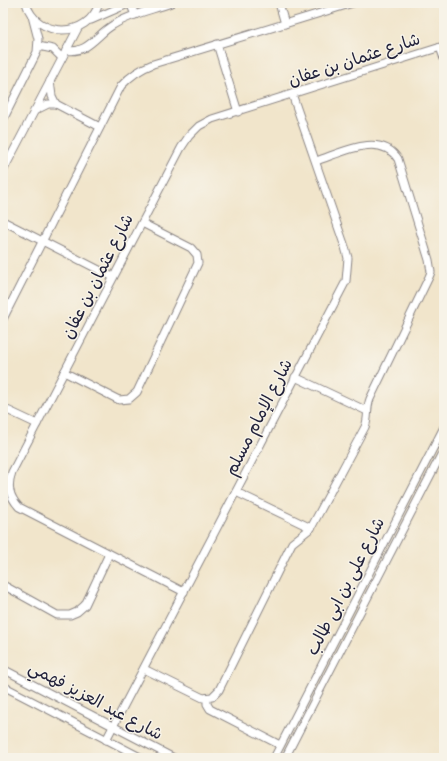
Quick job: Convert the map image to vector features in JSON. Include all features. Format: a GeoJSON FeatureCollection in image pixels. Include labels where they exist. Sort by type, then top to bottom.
{"type":"FeatureCollection","features":[{"type":"Feature","properties":{"kind":"street"},"geometry":{"type":"LineString","coordinates":[[25,4],[32,16],[38,22],[51,29],[65,31],[78,28],[88,21],[94,15],[99,3]]}},
{"type":"Feature","properties":{"kind":"street"},"geometry":{"type":"LineString","coordinates":[[88,21],[130,3],[135,16]]}},
{"type":"Feature","properties":{"kind":"street"},"geometry":{"type":"LineString","coordinates":[[66,50],[74,52],[84,48],[114,24],[171,3]]}},
{"type":"Feature","properties":{"kind":"street"},"geometry":{"type":"LineString","coordinates":[[279,3],[285,24]]}},
{"type":"Feature","properties":{"kind":"street"},"geometry":{"type":"LineString","coordinates":[[3,318],[121,86],[130,76],[153,64],[353,3]]}},
{"type":"Feature","properties":{"kind":"street"},"geometry":{"type":"LineString","coordinates":[[3,120],[32,65],[38,46],[38,39],[32,16]]}},
{"type":"Feature","properties":{"kind":"street"},"geometry":{"type":"LineString","coordinates":[[3,171],[78,28]]}},
{"type":"Feature","properties":{"kind":"street"},"geometry":{"type":"LineString","coordinates":[[217,44],[238,112]]}},
{"type":"Feature","properties":{"kind":"street"},"geometry":{"type":"LineString","coordinates":[[38,46],[53,49],[62,58]]}},
{"type":"Feature","properties":{"kind":"street"},"geometry":{"type":"LineString","coordinates":[[442,47],[444,59]]}},
{"type":"Feature","properties":{"kind":"street","name":"شارع عثمان بن عفان"},"geometry":{"type":"LineString","coordinates":[[184,592],[19,507],[14,501],[8,487],[9,479],[142,223],[189,136],[199,126],[212,119],[442,47]]}},
{"type":"Feature","properties":{"kind":"street"},"geometry":{"type":"LineString","coordinates":[[50,81],[52,96],[56,104]]}},
{"type":"Feature","properties":{"kind":"street","name":"شارع الإمام مسلم"},"geometry":{"type":"LineString","coordinates":[[106,740],[346,281],[348,258],[346,247],[292,94]]}},
{"type":"Feature","properties":{"kind":"street"},"geometry":{"type":"LineString","coordinates":[[34,111],[48,104],[56,104],[100,127]]}},
{"type":"Feature","properties":{"kind":"street"},"geometry":{"type":"LineString","coordinates":[[144,669],[198,697],[208,698],[216,694],[219,690],[292,543],[311,528],[365,427],[370,399],[430,277],[431,266],[398,159],[394,153],[383,145],[372,144],[316,161]]}},
{"type":"Feature","properties":{"kind":"street"},"geometry":{"type":"LineString","coordinates":[[3,221],[113,277]]}},
{"type":"Feature","properties":{"kind":"street"},"geometry":{"type":"LineString","coordinates":[[64,372],[119,400],[129,399],[137,392],[198,263],[197,255],[191,248],[142,223]]}},
{"type":"Feature","properties":{"kind":"street"},"geometry":{"type":"LineString","coordinates":[[295,378],[367,411]]}},
{"type":"Feature","properties":{"kind":"street"},"geometry":{"type":"LineString","coordinates":[[3,408],[37,424]]}},
{"type":"Feature","properties":{"kind":"street","name":"شارع على بن ابى طالب"},"geometry":{"type":"LineString","coordinates":[[274,758],[444,427]]}},
{"type":"Feature","properties":{"kind":"street","name":"شارع على بن ابى طالب"},"geometry":{"type":"LineString","coordinates":[[285,758],[444,448]]}},
{"type":"Feature","properties":{"kind":"street"},"geometry":{"type":"LineString","coordinates":[[413,487],[422,491]]}},
{"type":"Feature","properties":{"kind":"street"},"geometry":{"type":"LineString","coordinates":[[236,492],[311,528]]}},
{"type":"Feature","properties":{"kind":"street"},"geometry":{"type":"LineString","coordinates":[[3,585],[57,615],[70,615],[77,612],[85,605],[109,554]]}},
{"type":"Feature","properties":{"kind":"street"},"geometry":{"type":"LineString","coordinates":[[339,632],[348,636]]}},
{"type":"Feature","properties":{"kind":"street","name":"شارع عبد العزيز فهمي"},"geometry":{"type":"LineString","coordinates":[[3,669],[174,758]]}},
{"type":"Feature","properties":{"kind":"street","name":"شارع عبد العزيز فهمي"},"geometry":{"type":"LineString","coordinates":[[3,686],[142,758]]}},
{"type":"Feature","properties":{"kind":"street"},"geometry":{"type":"LineString","coordinates":[[208,698],[207,704],[210,709],[280,745]]}}]}
